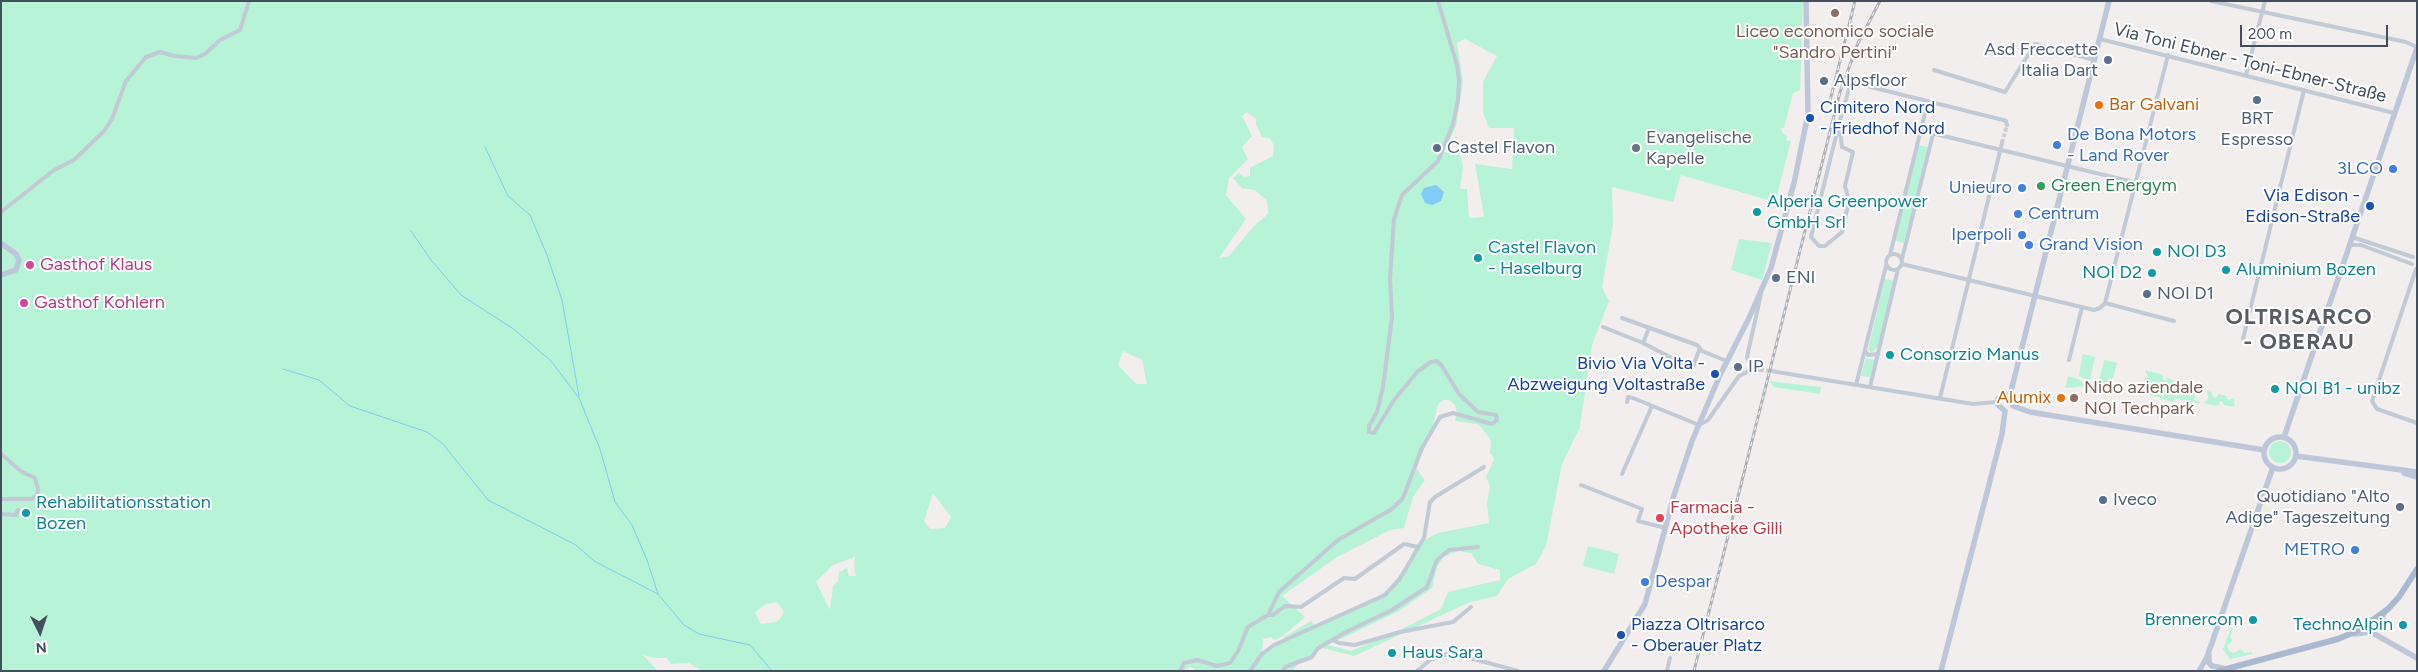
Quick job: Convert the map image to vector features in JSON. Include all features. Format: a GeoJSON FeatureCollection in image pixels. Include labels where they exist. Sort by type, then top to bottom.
{"type":"FeatureCollection","features":[{"type":"Feature","properties":{"kind":"main road"},"geometry":{"type":"LineString","coordinates":[[1604,671],[1631,630],[1645,604],[1674,495],[1699,424],[1727,361],[1762,291],[1776,249],[1806,129],[1808,110],[1806,1]]}},
{"type":"Feature","properties":{"kind":"main road"},"geometry":{"type":"LineString","coordinates":[[2013,406],[2013,398],[2010,395],[2109,1]]}},
{"type":"Feature","properties":{"kind":"main road"},"geometry":{"type":"LineString","coordinates":[[2284,437],[2417,47]]}},
{"type":"Feature","properties":{"kind":"main road"},"geometry":{"type":"LineString","coordinates":[[1,275],[16,270],[19,260],[16,254],[2,244]]}},
{"type":"Feature","properties":{"kind":"main road"},"geometry":{"type":"LineString","coordinates":[[2005,411],[1999,408],[1997,402],[2000,396],[2010,395]]}},
{"type":"Feature","properties":{"kind":"main road"},"geometry":{"type":"LineString","coordinates":[[2013,406],[2030,412],[2264,450]]}},
{"type":"Feature","properties":{"kind":"main road"},"geometry":{"type":"LineString","coordinates":[[2005,411],[2013,406]]}},
{"type":"Feature","properties":{"kind":"main road"},"geometry":{"type":"LineString","coordinates":[[1941,671],[2002,434],[2005,411]]}},
{"type":"Feature","properties":{"kind":"main road"},"geometry":{"type":"LineString","coordinates":[[2284,437],[2292,442],[2296,456],[2294,461],[2285,468],[2273,467],[2266,460],[2264,450],[2272,439],[2284,437]]}},
{"type":"Feature","properties":{"kind":"main road"},"geometry":{"type":"LineString","coordinates":[[2296,456],[2398,470],[2417,475]]}},
{"type":"Feature","properties":{"kind":"main road"},"geometry":{"type":"LineString","coordinates":[[2199,671],[2209,650],[2273,467]]}},
{"type":"Feature","properties":{"kind":"main road"},"geometry":{"type":"LineString","coordinates":[[2350,634],[2385,612],[2398,598],[2417,569]]}},
{"type":"Feature","properties":{"kind":"main road"},"geometry":{"type":"LineString","coordinates":[[2209,650],[2209,663],[2214,667],[2225,670],[2350,634],[2371,632],[2376,628],[2385,612]]}},
{"type":"Feature","properties":{"kind":"main road"},"geometry":{"type":"LineString","coordinates":[[2371,632],[2417,658]]}},
{"type":"Feature","properties":{"kind":"street"},"geometry":{"type":"LineString","coordinates":[[1,212],[54,170],[74,160],[104,131],[112,119],[126,81],[146,57],[160,52],[196,58],[204,54],[220,40],[240,30],[245,22],[249,1]]}},
{"type":"Feature","properties":{"kind":"street"},"geometry":{"type":"LineString","coordinates":[[1268,615],[1279,592],[1308,564],[1338,540],[1392,509],[1403,498],[1422,448],[1440,417],[1453,413],[1492,424],[1497,420],[1496,415],[1478,412],[1459,394],[1442,366],[1437,362],[1431,362],[1418,371],[1394,400],[1374,433],[1369,432],[1369,426],[1377,412],[1383,387],[1392,317],[1390,278],[1394,219],[1402,195],[1438,161],[1453,124],[1458,100],[1459,79],[1457,65],[1438,1]]}},
{"type":"Feature","properties":{"kind":"street"},"geometry":{"type":"LineString","coordinates":[[2211,1],[2406,42],[2417,47]]}},
{"type":"Feature","properties":{"kind":"street"},"geometry":{"type":"LineString","coordinates":[[2246,75],[2265,1]]}},
{"type":"Feature","properties":{"kind":"street","name":"Via Toni Ebner - Toni-Ebner-Straße"},"geometry":{"type":"LineString","coordinates":[[2100,39],[2394,113]]}},
{"type":"Feature","properties":{"kind":"street"},"geometry":{"type":"LineString","coordinates":[[1934,70],[2005,92],[2035,44],[2095,60]]}},
{"type":"Feature","properties":{"kind":"street"},"geometry":{"type":"LineString","coordinates":[[1902,264],[2097,309],[2104,303],[2137,183],[2168,55]]}},
{"type":"Feature","properties":{"kind":"street"},"geometry":{"type":"LineString","coordinates":[[1839,124],[1842,147],[1853,152],[1845,186],[1849,201],[1842,232],[1825,246],[1819,246],[1811,237],[1839,124],[1851,82],[2006,123]]}},
{"type":"Feature","properties":{"kind":"street"},"geometry":{"type":"LineString","coordinates":[[2243,339],[2304,90]]}},
{"type":"Feature","properties":{"kind":"street"},"geometry":{"type":"LineString","coordinates":[[1856,385],[1886,260],[1890,255],[1919,130],[1928,101]]}},
{"type":"Feature","properties":{"kind":"street"},"geometry":{"type":"LineString","coordinates":[[1919,130],[2137,183]]}},
{"type":"Feature","properties":{"kind":"street"},"geometry":{"type":"LineString","coordinates":[[1870,388],[1933,134]]}},
{"type":"Feature","properties":{"kind":"street"},"geometry":{"type":"LineString","coordinates":[[1940,398],[2002,143]]}},
{"type":"Feature","properties":{"kind":"street"},"geometry":{"type":"LineString","coordinates":[[2352,237],[2415,256],[2412,264]]}},
{"type":"Feature","properties":{"kind":"street"},"geometry":{"type":"LineString","coordinates":[[2350,245],[2360,245],[2412,264],[2416,269],[2373,397],[2373,404],[2377,409],[2417,423]]}},
{"type":"Feature","properties":{"kind":"street"},"geometry":{"type":"LineString","coordinates":[[1890,255],[1894,254],[1901,258]]}},
{"type":"Feature","properties":{"kind":"street"},"geometry":{"type":"LineString","coordinates":[[1886,266],[1893,270],[1898,270]]}},
{"type":"Feature","properties":{"kind":"street"},"geometry":{"type":"LineString","coordinates":[[1753,369],[1747,357],[1760,307],[1762,291]]}},
{"type":"Feature","properties":{"kind":"street"},"geometry":{"type":"LineString","coordinates":[[2104,303],[2174,321]]}},
{"type":"Feature","properties":{"kind":"street"},"geometry":{"type":"LineString","coordinates":[[2069,360],[2082,307]]}},
{"type":"Feature","properties":{"kind":"street"},"geometry":{"type":"LineString","coordinates":[[1622,318],[1697,345],[1727,361]]}},
{"type":"Feature","properties":{"kind":"street"},"geometry":{"type":"LineString","coordinates":[[1603,327],[1643,343],[1690,366],[1693,366],[1700,348]]}},
{"type":"Feature","properties":{"kind":"street"},"geometry":{"type":"LineString","coordinates":[[1643,343],[1649,328]]}},
{"type":"Feature","properties":{"kind":"street"},"geometry":{"type":"LineString","coordinates":[[1865,351],[1868,355],[1878,354]]}},
{"type":"Feature","properties":{"kind":"street"},"geometry":{"type":"LineString","coordinates":[[1627,402],[1628,397],[1699,424],[1708,420],[1739,376],[1753,369],[1760,370]]}},
{"type":"Feature","properties":{"kind":"street"},"geometry":{"type":"LineString","coordinates":[[1771,371],[1973,404],[1997,402]]}},
{"type":"Feature","properties":{"kind":"street"},"geometry":{"type":"LineString","coordinates":[[1622,474],[1652,406]]}},
{"type":"Feature","properties":{"kind":"street"},"geometry":{"type":"LineString","coordinates":[[1,454],[22,472],[35,478],[38,489],[37,495],[32,499],[1,499]]}},
{"type":"Feature","properties":{"kind":"street"},"geometry":{"type":"LineString","coordinates":[[1250,671],[1262,654],[1274,645],[1385,594],[1399,580],[1418,548],[1426,530],[1430,502],[1484,467]]}},
{"type":"Feature","properties":{"kind":"street"},"geometry":{"type":"LineString","coordinates":[[1581,485],[1642,509],[1638,521],[1666,528]]}},
{"type":"Feature","properties":{"kind":"street"},"geometry":{"type":"LineString","coordinates":[[1,514],[16,515],[18,510]]}},
{"type":"Feature","properties":{"kind":"street"},"geometry":{"type":"LineString","coordinates":[[1180,671],[1184,663],[1197,660],[1217,666],[1230,663],[1238,651],[1248,627],[1268,615],[1273,615],[1284,606],[1301,607],[1344,578],[1355,579],[1404,544],[1418,548]]}},
{"type":"Feature","properties":{"kind":"street"},"geometry":{"type":"LineString","coordinates":[[1283,671],[1285,667],[1312,657],[1318,648],[1392,610],[1427,587],[1437,560],[1449,550],[1478,547]]}},
{"type":"Feature","properties":{"kind":"street"},"geometry":{"type":"LineString","coordinates":[[1332,640],[1355,645],[1400,632],[1452,622],[1471,607]]}},
{"type":"Feature","properties":{"kind":"street"},"geometry":{"type":"LineString","coordinates":[[1417,671],[1430,660],[1451,653],[1518,671]]}},
{"type":"Feature","properties":{"kind":"street"},"geometry":{"type":"LineString","coordinates":[[1667,671],[1670,658]]}},
{"type":"Feature","properties":{"kind":"green space"},"geometry":{"type":"Polygon","coordinates":[[[1,1],[1803,1],[1800,90],[1793,93],[1784,128],[1781,128],[1782,132],[1787,136],[1786,140],[1791,141],[1775,202],[1681,175],[1673,202],[1612,187],[1613,224],[1602,287],[1609,301],[1592,345],[1580,427],[1562,464],[1546,546],[1536,564],[1508,579],[1497,596],[1470,602],[1354,656],[1323,648],[1302,660],[1292,671],[1197,671],[1190,667],[1183,671],[702,671],[689,663],[671,664],[667,658],[643,655],[658,671],[1,671],[1,1]],[[1465,39],[1457,43],[1463,81],[1456,126],[1444,152],[1460,155],[1463,166],[1460,189],[1467,189],[1469,218],[1484,217],[1475,164],[1512,169],[1514,128],[1489,128],[1483,112],[1483,82],[1497,56],[1465,39]],[[1247,112],[1242,116],[1252,136],[1242,147],[1248,159],[1229,178],[1226,195],[1246,219],[1219,258],[1229,256],[1253,227],[1268,214],[1267,201],[1255,190],[1242,188],[1233,178],[1239,173],[1244,177],[1250,176],[1250,168],[1273,156],[1274,145],[1269,138],[1262,137],[1256,124],[1256,119],[1247,112]],[[1123,351],[1118,365],[1136,384],[1147,384],[1142,360],[1123,351]],[[1444,400],[1438,404],[1431,435],[1415,467],[1425,480],[1413,497],[1404,528],[1390,530],[1337,557],[1282,596],[1305,617],[1283,636],[1275,640],[1271,637],[1263,639],[1262,653],[1272,649],[1283,641],[1284,637],[1311,621],[1316,626],[1384,593],[1403,571],[1417,544],[1438,533],[1489,523],[1487,503],[1490,486],[1486,477],[1494,458],[1490,453],[1491,440],[1477,424],[1455,421],[1457,412],[1455,405],[1449,400],[1444,400]],[[933,493],[924,521],[930,529],[945,528],[951,517],[933,493]],[[1458,551],[1443,557],[1437,567],[1432,588],[1399,611],[1328,645],[1351,651],[1400,630],[1441,609],[1448,592],[1500,580],[1500,570],[1478,564],[1471,553],[1458,551]],[[855,557],[833,565],[816,582],[830,610],[833,586],[838,581],[839,572],[847,568],[849,576],[856,576],[855,557]],[[777,602],[766,604],[755,612],[761,624],[776,622],[784,612],[777,602]]]}},
{"type":"Feature","properties":{"kind":"green space"},"geometry":{"type":"Polygon","coordinates":[[[1918,145],[1928,147],[1904,243],[1894,240],[1918,145]]]}},
{"type":"Feature","properties":{"kind":"green space"},"geometry":{"type":"Polygon","coordinates":[[[1739,239],[1772,243],[1762,280],[1731,270],[1739,239]]]}},
{"type":"Feature","properties":{"kind":"green space"},"geometry":{"type":"Polygon","coordinates":[[[1885,279],[1895,281],[1878,347],[1871,353],[1868,349],[1885,279]]]}},
{"type":"Feature","properties":{"kind":"green space"},"geometry":{"type":"Polygon","coordinates":[[[2083,354],[2095,357],[2090,380],[2079,375],[2083,354]]]}},
{"type":"Feature","properties":{"kind":"green space"},"geometry":{"type":"Polygon","coordinates":[[[1866,358],[1875,360],[1870,377],[1861,376],[1866,358]]]}},
{"type":"Feature","properties":{"kind":"green space"},"geometry":{"type":"Polygon","coordinates":[[[2104,360],[2117,363],[2112,381],[2108,384],[2099,382],[2104,360]]]}},
{"type":"Feature","properties":{"kind":"green space"},"geometry":{"type":"Polygon","coordinates":[[[2145,370],[2163,375],[2163,379],[2166,381],[2167,377],[2179,384],[2203,390],[2203,392],[2196,391],[2194,400],[2199,401],[2200,404],[2175,398],[2173,402],[2141,392],[2140,388],[2144,389],[2145,387],[2141,383],[2146,384],[2146,381],[2143,380],[2148,377],[2145,370]]]}},
{"type":"Feature","properties":{"kind":"green space"},"geometry":{"type":"Polygon","coordinates":[[[2068,376],[2080,380],[2086,386],[2065,388],[2068,376]]]}},
{"type":"Feature","properties":{"kind":"green space"},"geometry":{"type":"Polygon","coordinates":[[[1769,381],[1821,387],[1820,394],[1774,387],[1769,381]]]}},
{"type":"Feature","properties":{"kind":"green space"},"geometry":{"type":"Polygon","coordinates":[[[2207,391],[2211,392],[2213,397],[2216,398],[2219,394],[2226,396],[2228,400],[2235,398],[2234,407],[2224,405],[2222,401],[2216,406],[2204,403],[2208,399],[2207,391]]]}},
{"type":"Feature","properties":{"kind":"green space"},"geometry":{"type":"Polygon","coordinates":[[[2276,441],[2284,441],[2291,448],[2291,456],[2284,463],[2276,463],[2269,456],[2269,448],[2276,441]]]}},
{"type":"Feature","properties":{"kind":"green space"},"geometry":{"type":"Polygon","coordinates":[[[1588,546],[1619,554],[1614,574],[1583,566],[1588,546]]]}},
{"type":"Feature","properties":{"kind":"green space"},"geometry":{"type":"Polygon","coordinates":[[[2231,628],[2233,628],[2230,637],[2233,640],[2227,646],[2230,652],[2234,653],[2241,649],[2245,653],[2252,652],[2252,654],[2230,659],[2223,649],[2231,628]]]}},
{"type":"Feature","properties":{"kind":"sand"},"geometry":{"type":"Polygon","coordinates":[[[2271,482],[2279,482],[2262,533],[2256,531],[2267,499],[2271,500],[2276,484],[2271,482]]]}},
{"type":"Feature","properties":{"kind":"water"},"geometry":{"type":"Polygon","coordinates":[[[1436,185],[1444,192],[1441,201],[1432,205],[1425,203],[1421,194],[1424,188],[1436,185]]]}},
{"type":"Feature","properties":{"kind":"waterway"},"geometry":{"type":"LineString","coordinates":[[485,147],[508,196],[530,215],[547,255],[562,300],[579,396]]}},
{"type":"Feature","properties":{"kind":"waterway"},"geometry":{"type":"LineString","coordinates":[[411,231],[431,260],[461,295],[515,330],[551,361],[579,398],[600,449],[615,502],[632,525],[647,560],[658,594]]}},
{"type":"Feature","properties":{"kind":"waterway"},"geometry":{"type":"LineString","coordinates":[[283,369],[319,380],[350,406],[427,432],[443,444],[488,500],[576,545],[594,561],[658,594],[684,625],[699,634],[750,645],[772,671]]}},
{"type":"Feature","properties":{"kind":"tunnel"},"geometry":{"type":"LineString","coordinates":[[2002,143],[2007,125]]}},
{"type":"Feature","properties":{"kind":"tunnel"},"geometry":{"type":"LineString","coordinates":[[1760,370],[1771,371]]}},
{"type":"Feature","properties":{"kind":"railway"},"geometry":{"type":"LineString","coordinates":[[1830,101],[1855,1]]}},
{"type":"Feature","properties":{"kind":"railway"},"geometry":{"type":"LineString","coordinates":[[1694,671],[1840,92],[1858,43],[1880,1]]}},
{"type":"Feature","properties":{"kind":"place","name":"Liceo economico sociale \"Sandro Pertini\""},"geometry":{"type":"Point","coordinates":[1835,13]}},
{"type":"Feature","properties":{"kind":"place","name":"Asd Freccette Italia Dart"},"geometry":{"type":"Point","coordinates":[2108,60]}},
{"type":"Feature","properties":{"kind":"place","name":"Alpsfloor"},"geometry":{"type":"Point","coordinates":[1824,81]}},
{"type":"Feature","properties":{"kind":"place","name":"BRT Espresso"},"geometry":{"type":"Point","coordinates":[2257,100]}},
{"type":"Feature","properties":{"kind":"place","name":"Bar Galvani"},"geometry":{"type":"Point","coordinates":[2099,105]}},
{"type":"Feature","properties":{"kind":"place","name":"Cimitero Nord - Friedhof Nord"},"geometry":{"type":"Point","coordinates":[1810,118]}},
{"type":"Feature","properties":{"kind":"place","name":"De Bona Motors - Land Rover"},"geometry":{"type":"Point","coordinates":[2057,145]}},
{"type":"Feature","properties":{"kind":"place","name":"Castel Flavon"},"geometry":{"type":"Point","coordinates":[1437,148]}},
{"type":"Feature","properties":{"kind":"place","name":"Evangelische Kapelle"},"geometry":{"type":"Point","coordinates":[1636,148]}},
{"type":"Feature","properties":{"kind":"place","name":"3LCO"},"geometry":{"type":"Point","coordinates":[2393,169]}},
{"type":"Feature","properties":{"kind":"place","name":"Green Energym"},"geometry":{"type":"Point","coordinates":[2041,186]}},
{"type":"Feature","properties":{"kind":"place","name":"Unieuro"},"geometry":{"type":"Point","coordinates":[2022,188]}},
{"type":"Feature","properties":{"kind":"place","name":"Via Edison - Edison-Straße"},"geometry":{"type":"Point","coordinates":[2370,206]}},
{"type":"Feature","properties":{"kind":"place","name":"Alperia Greenpower GmbH Srl"},"geometry":{"type":"Point","coordinates":[1757,212]}},
{"type":"Feature","properties":{"kind":"place","name":"Centrum"},"geometry":{"type":"Point","coordinates":[2018,214]}},
{"type":"Feature","properties":{"kind":"place","name":"Iperpoli"},"geometry":{"type":"Point","coordinates":[2022,235]}},
{"type":"Feature","properties":{"kind":"place","name":"Grand Vision"},"geometry":{"type":"Point","coordinates":[2029,245]}},
{"type":"Feature","properties":{"kind":"place","name":"NOI D3"},"geometry":{"type":"Point","coordinates":[2157,252]}},
{"type":"Feature","properties":{"kind":"place","name":"Castel Flavon - Haselburg"},"geometry":{"type":"Point","coordinates":[1478,258]}},
{"type":"Feature","properties":{"kind":"place","name":"Gasthof Klaus"},"geometry":{"type":"Point","coordinates":[30,265]}},
{"type":"Feature","properties":{"kind":"place","name":"Aluminium Bozen"},"geometry":{"type":"Point","coordinates":[2226,270]}},
{"type":"Feature","properties":{"kind":"place","name":"NOI D2"},"geometry":{"type":"Point","coordinates":[2152,273]}},
{"type":"Feature","properties":{"kind":"place","name":"ENI"},"geometry":{"type":"Point","coordinates":[1776,278]}},
{"type":"Feature","properties":{"kind":"place","name":"NOI D1"},"geometry":{"type":"Point","coordinates":[2147,294]}},
{"type":"Feature","properties":{"kind":"place","name":"Gasthof Kohlern"},"geometry":{"type":"Point","coordinates":[24,303]}},
{"type":"Feature","properties":{"kind":"place","name":"Consorzio Manus"},"geometry":{"type":"Point","coordinates":[1890,355]}},
{"type":"Feature","properties":{"kind":"place","name":"IP"},"geometry":{"type":"Point","coordinates":[1738,367]}},
{"type":"Feature","properties":{"kind":"place","name":"Bivio Via Volta - Abzweigung Voltastraße"},"geometry":{"type":"Point","coordinates":[1715,374]}},
{"type":"Feature","properties":{"kind":"place","name":"NOI B1 - unibz"},"geometry":{"type":"Point","coordinates":[2275,389]}},
{"type":"Feature","properties":{"kind":"place","name":"Alumix"},"geometry":{"type":"Point","coordinates":[2061,398]}},
{"type":"Feature","properties":{"kind":"place","name":"Nido aziendale NOI Techpark"},"geometry":{"type":"Point","coordinates":[2074,398]}},
{"type":"Feature","properties":{"kind":"place","name":"Iveco"},"geometry":{"type":"Point","coordinates":[2103,500]}},
{"type":"Feature","properties":{"kind":"place","name":"Quotidiano \"Alto Adige\" Tageszeitung"},"geometry":{"type":"Point","coordinates":[2400,507]}},
{"type":"Feature","properties":{"kind":"place","name":"Rehabilitationsstation Bozen"},"geometry":{"type":"Point","coordinates":[26,513]}},
{"type":"Feature","properties":{"kind":"place","name":"Farmacia - Apotheke Gilli"},"geometry":{"type":"Point","coordinates":[1660,518]}},
{"type":"Feature","properties":{"kind":"place","name":"METRO"},"geometry":{"type":"Point","coordinates":[2355,550]}},
{"type":"Feature","properties":{"kind":"place","name":"Despar"},"geometry":{"type":"Point","coordinates":[1645,582]}},
{"type":"Feature","properties":{"kind":"place","name":"Brennercom"},"geometry":{"type":"Point","coordinates":[2253,620]}},
{"type":"Feature","properties":{"kind":"place","name":"TechnoAlpin"},"geometry":{"type":"Point","coordinates":[2403,625]}},
{"type":"Feature","properties":{"kind":"place","name":"Piazza Oltrisarco - Oberauer Platz"},"geometry":{"type":"Point","coordinates":[1621,635]}},
{"type":"Feature","properties":{"kind":"place","name":"Haus Sara"},"geometry":{"type":"Point","coordinates":[1392,653]}},
{"type":"Feature","properties":{"kind":"district","name":"OLTRISARCO - OBERAU"},"geometry":{"type":"Point","coordinates":[2299,330]}}]}
